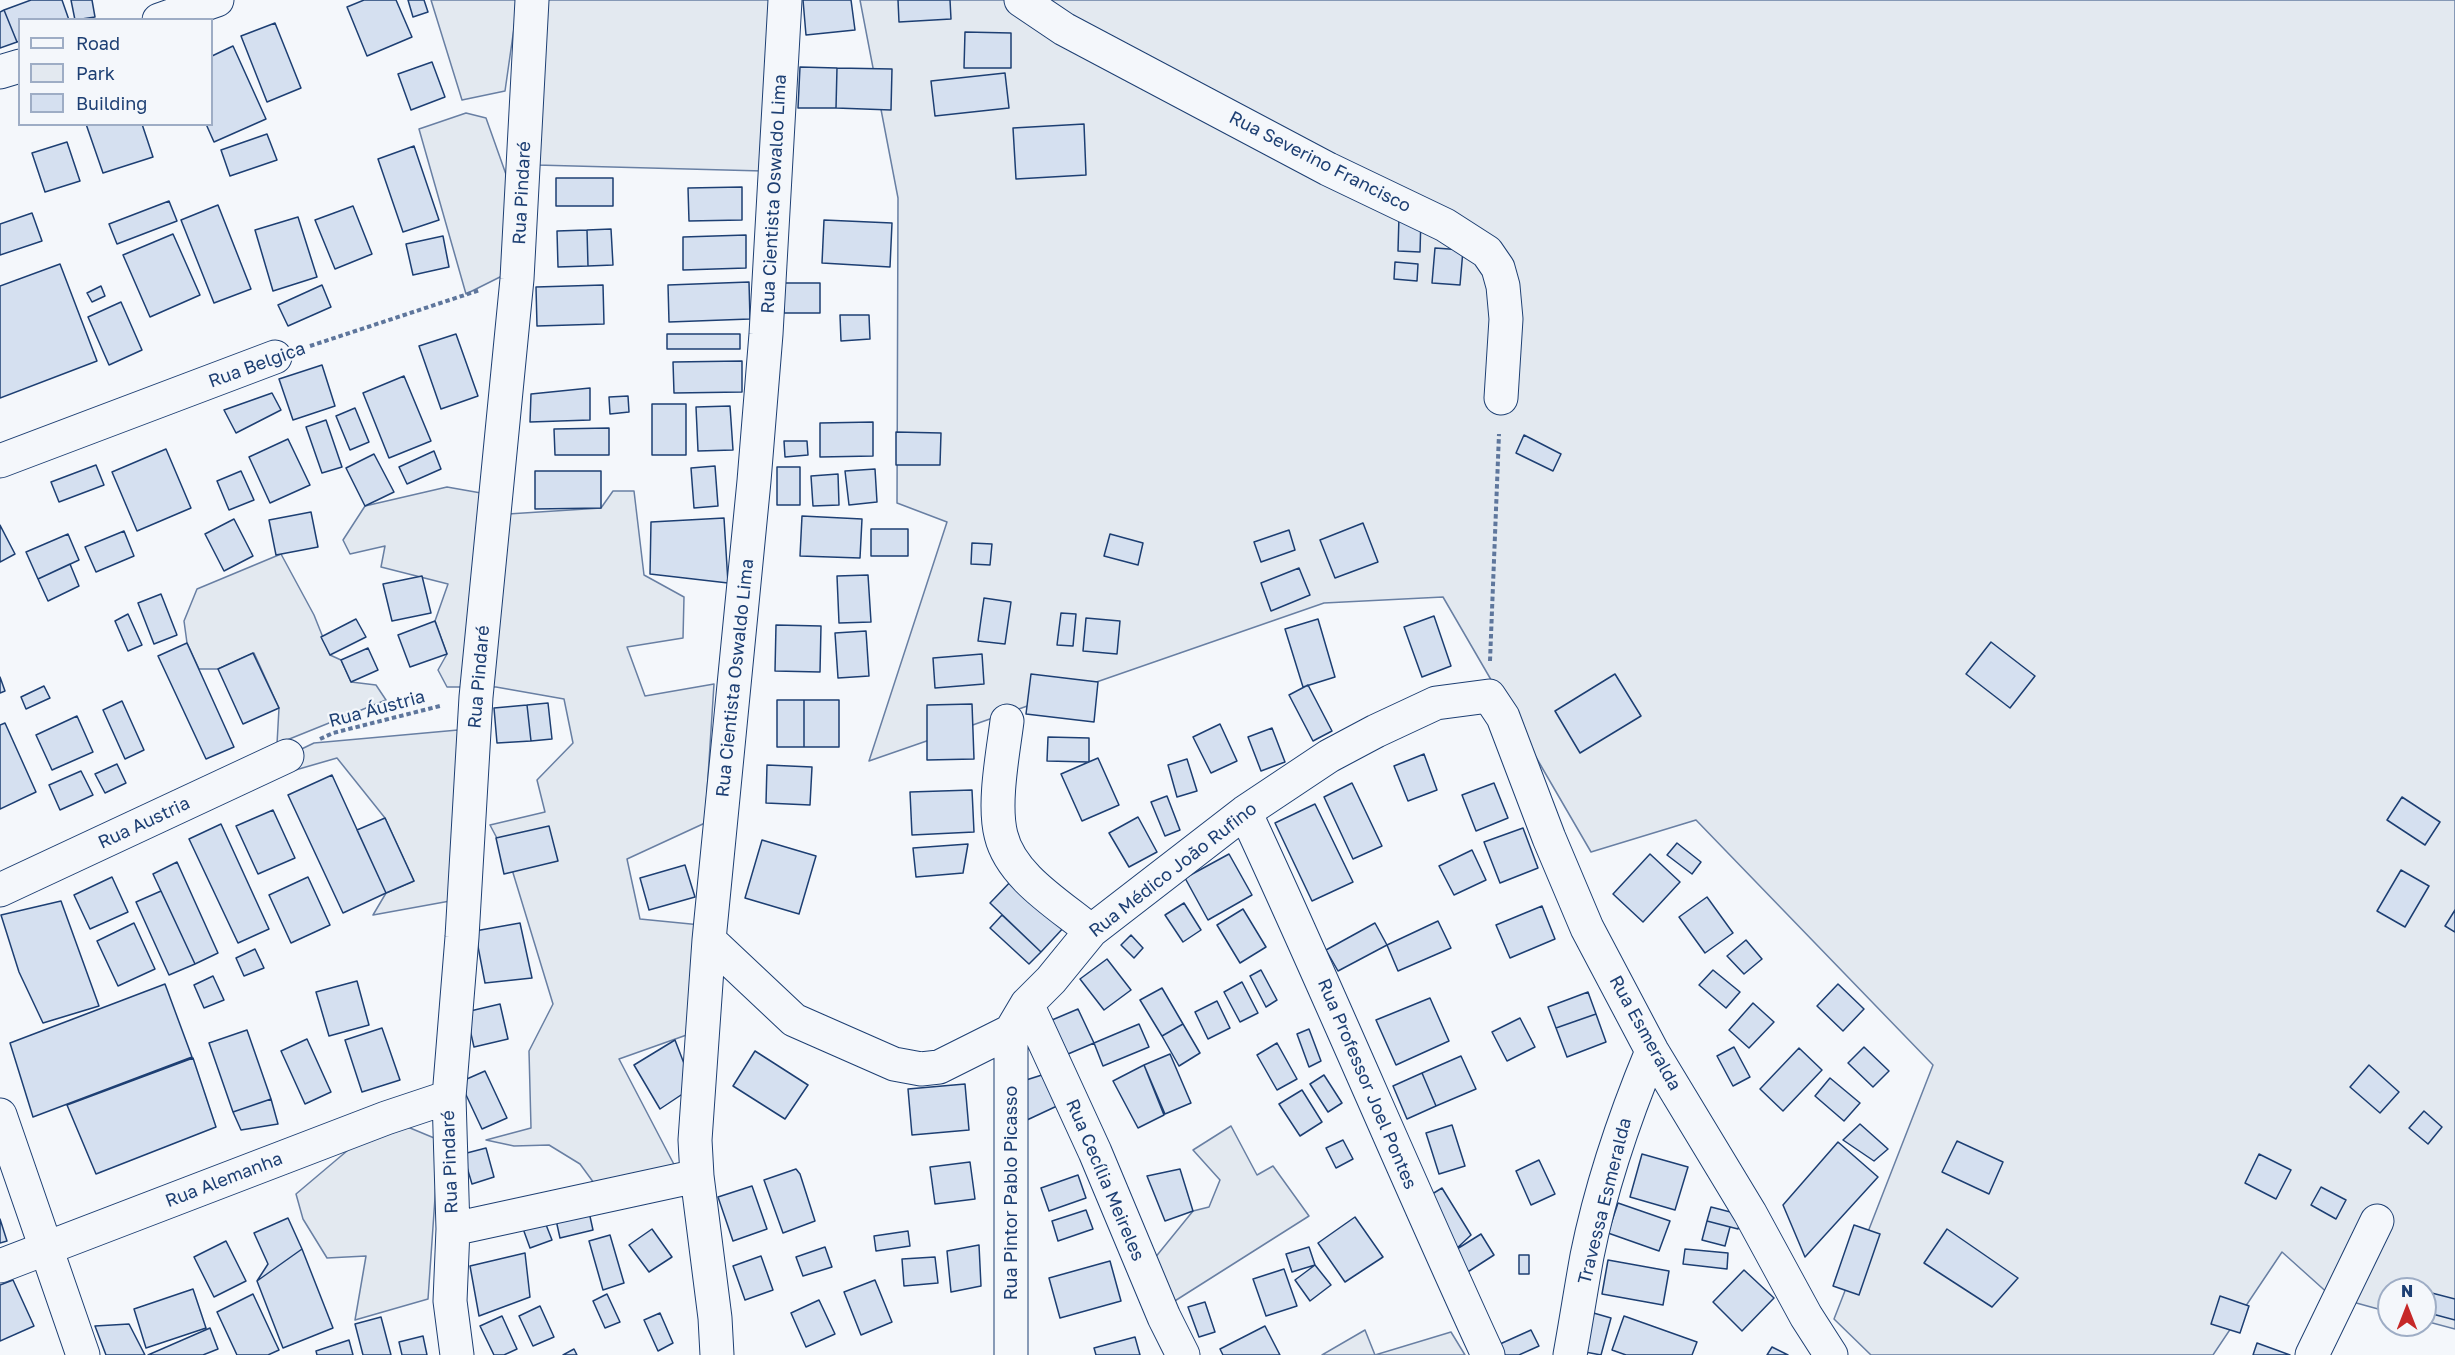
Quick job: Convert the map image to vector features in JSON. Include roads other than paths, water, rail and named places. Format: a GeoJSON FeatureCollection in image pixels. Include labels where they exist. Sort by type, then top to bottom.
{"type":"FeatureCollection","features":[{"type":"Feature","properties":{"kind":"street"},"geometry":{"type":"LineString","coordinates":[[165,18],[217,0]]}},
{"type":"Feature","properties":{"kind":"street","name":"Rua Pindaré"},"geometry":{"type":"LineString","coordinates":[[457,1355],[450,1301],[453,1229],[448,1097],[462,937],[476,697],[517,279],[532,0]]}},
{"type":"Feature","properties":{"kind":"street","name":"Rua Cientista Oswaldo Lima"},"geometry":{"type":"LineString","coordinates":[[717,1355],[695,1140],[708,940],[762,390],[785,0]]}},
{"type":"Feature","properties":{"kind":"street","name":"Rua Severino Francisco"},"geometry":{"type":"LineString","coordinates":[[1021,0],[1064,29],[1328,169],[1445,225],[1487,252],[1498,268],[1503,286],[1506,319],[1501,398]]}},
{"type":"Feature","properties":{"kind":"street"},"geometry":{"type":"LineString","coordinates":[[0,72],[18,67]]}},
{"type":"Feature","properties":{"kind":"street","name":"Rua Belgica"},"geometry":{"type":"LineString","coordinates":[[0,461],[275,357]]}},
{"type":"Feature","properties":{"kind":"street","name":"Rua Médico João Rufino"},"geometry":{"type":"LineString","coordinates":[[708,940],[794,1020],[894,1064],[921,1069],[939,1067],[1019,1018],[1091,931],[1245,813],[1329,756],[1436,703],[1489,696]]}},
{"type":"Feature","properties":{"kind":"street","name":"Rua Esmeralda"},"geometry":{"type":"LineString","coordinates":[[1489,696],[1503,717],[1537,808],[1587,928],[1653,1051],[1750,1213],[1806,1316],[1831,1355]]}},
{"type":"Feature","properties":{"kind":"street"},"geometry":{"type":"LineString","coordinates":[[1007,721],[999,782],[1001,835],[1011,857],[1028,879],[1091,931]]}},
{"type":"Feature","properties":{"kind":"street","name":"Rua Austria"},"geometry":{"type":"LineString","coordinates":[[0,890],[287,756]]}},
{"type":"Feature","properties":{"kind":"street","name":"Rua Professor Joel Pontes"},"geometry":{"type":"LineString","coordinates":[[1245,813],[1299,927],[1428,1225],[1488,1355]]}},
{"type":"Feature","properties":{"kind":"street","name":"Rua Pintor Pablo Picasso"},"geometry":{"type":"LineString","coordinates":[[1011,1355],[1019,1018]]}},
{"type":"Feature","properties":{"kind":"street","name":"Rua Cecília Meireles"},"geometry":{"type":"LineString","coordinates":[[1019,1018],[1095,1152],[1164,1317],[1183,1355]]}},
{"type":"Feature","properties":{"kind":"street","name":"Travessa Esmeralda"},"geometry":{"type":"LineString","coordinates":[[1570,1355],[1588,1254],[1610,1171],[1629,1106],[1653,1051]]}},
{"type":"Feature","properties":{"kind":"street","name":"Rua Alemanha"},"geometry":{"type":"LineString","coordinates":[[0,1266],[386,1118],[448,1097]]}},
{"type":"Feature","properties":{"kind":"street"},"geometry":{"type":"LineString","coordinates":[[0,1114],[82,1355]]}},
{"type":"Feature","properties":{"kind":"street"},"geometry":{"type":"LineString","coordinates":[[453,1229],[697,1176]]}},
{"type":"Feature","properties":{"kind":"street"},"geometry":{"type":"LineString","coordinates":[[2312,1355],[2377,1221]]}}]}
